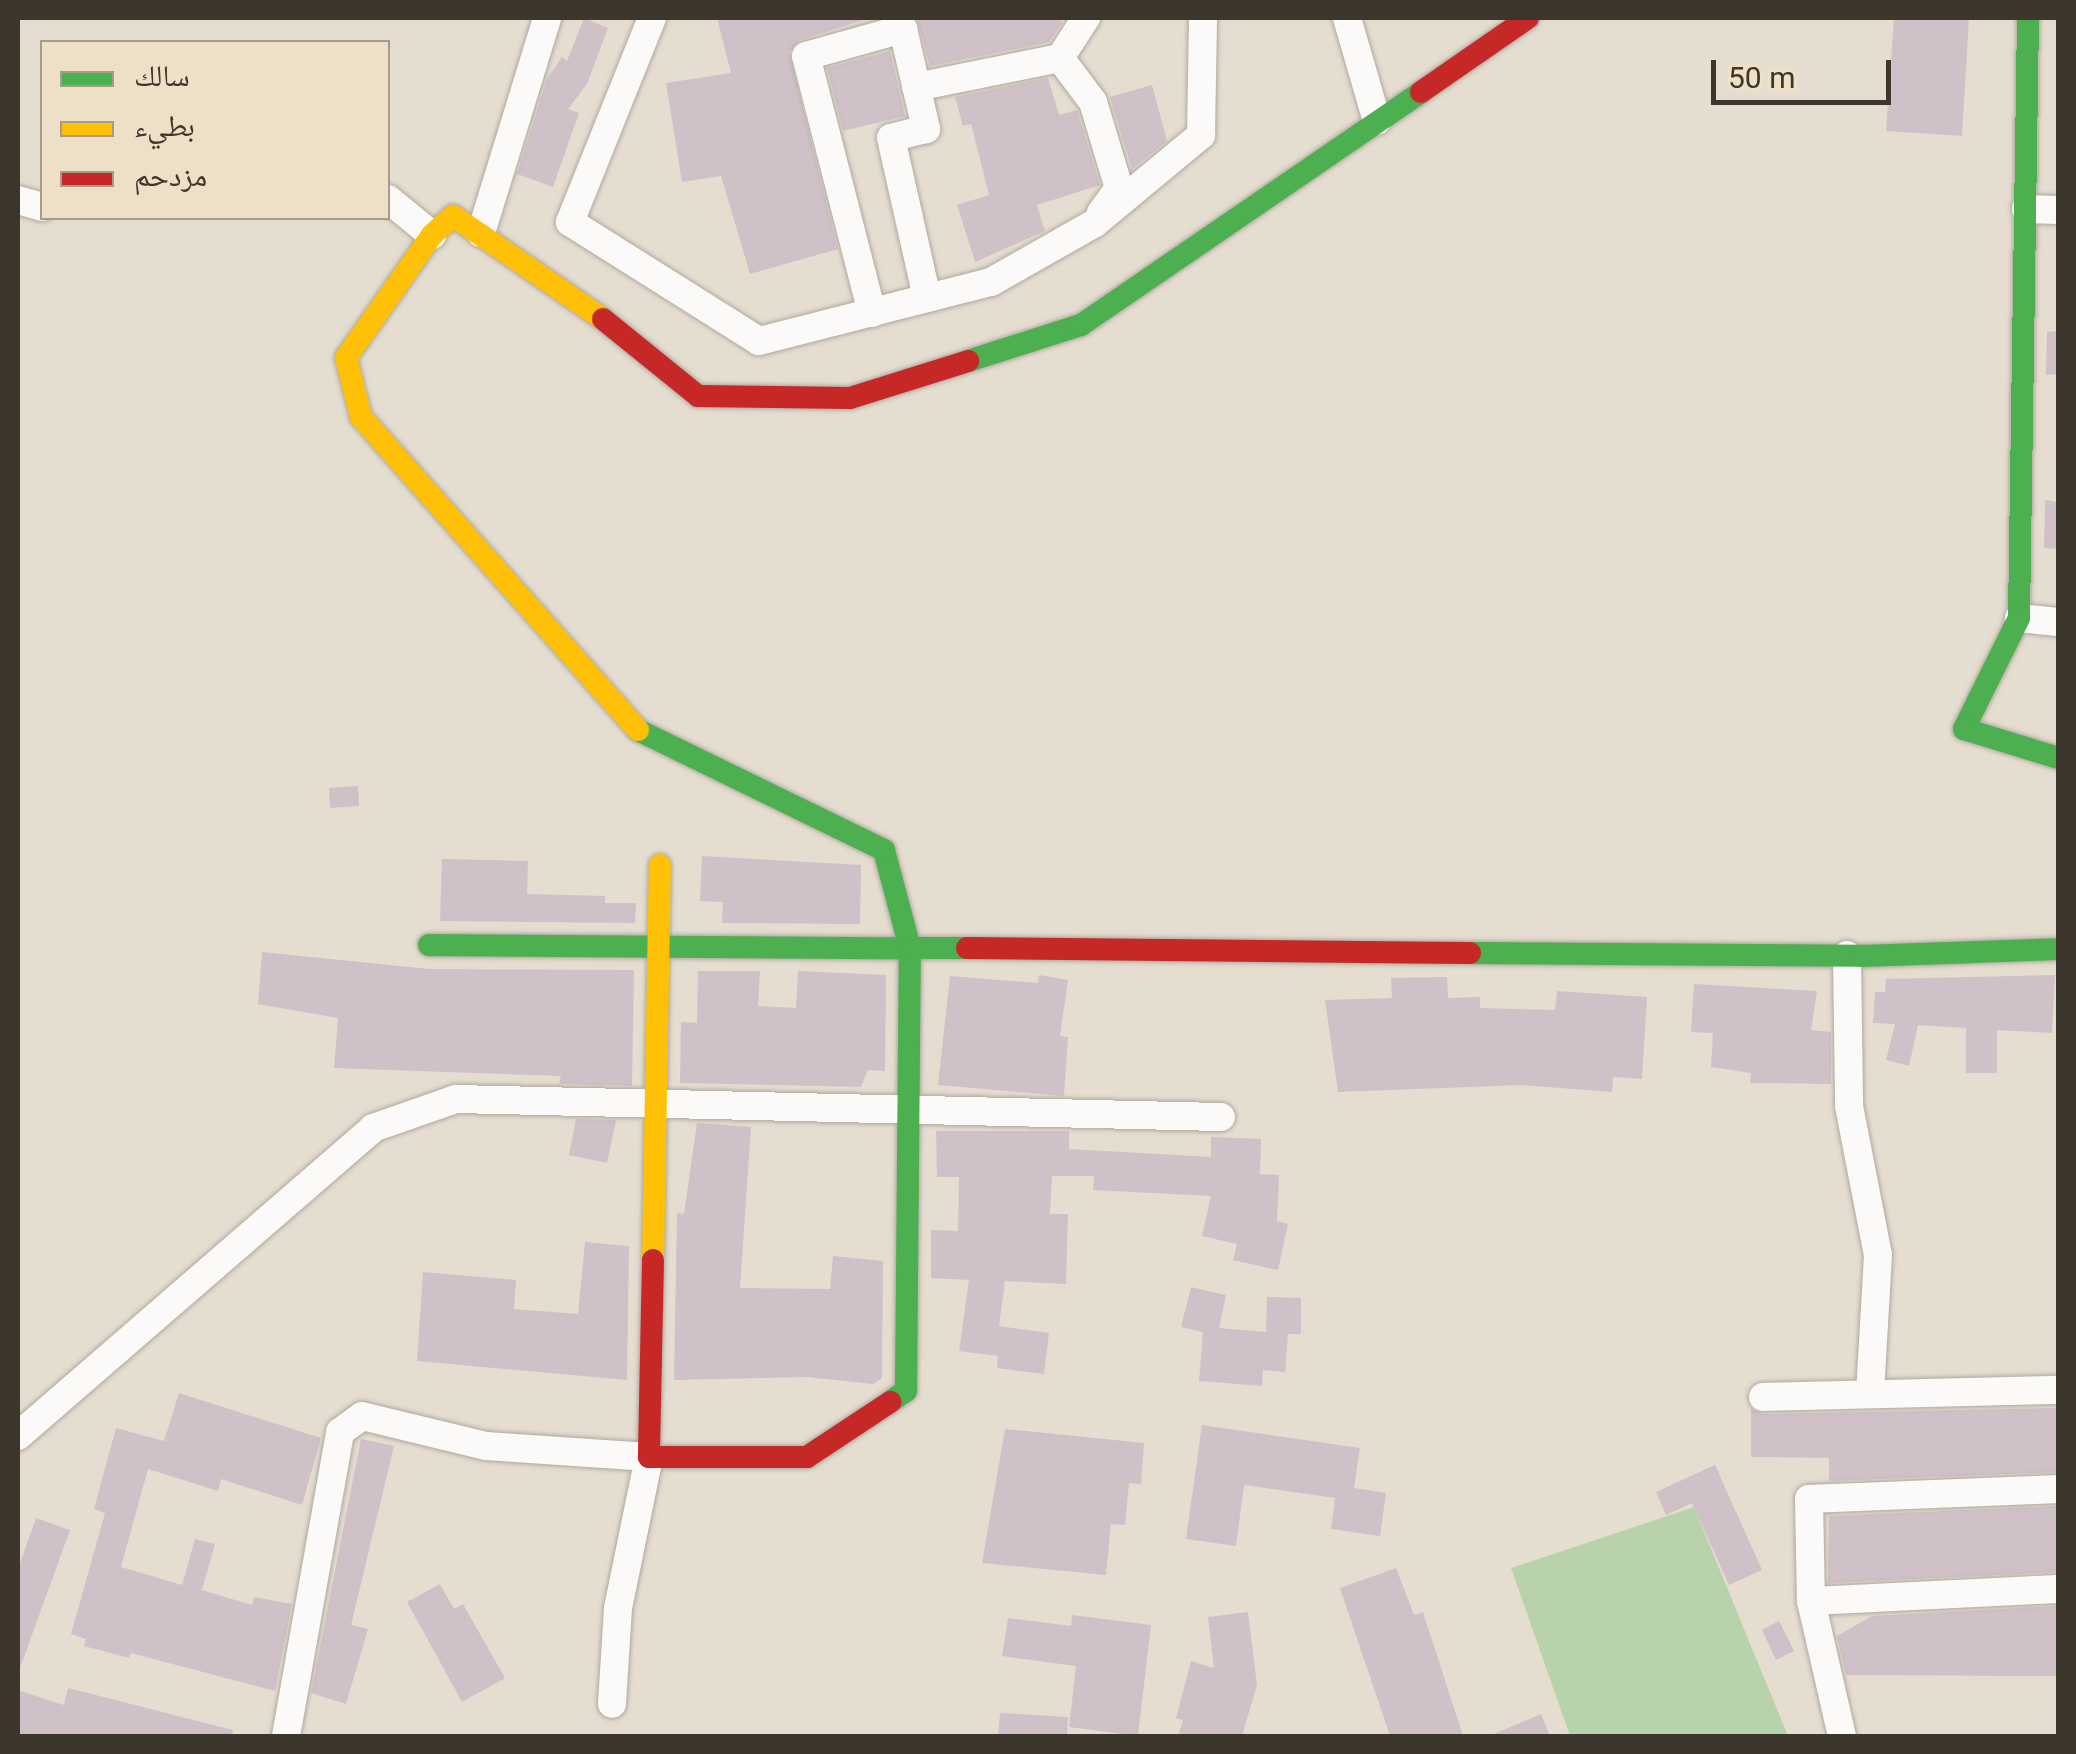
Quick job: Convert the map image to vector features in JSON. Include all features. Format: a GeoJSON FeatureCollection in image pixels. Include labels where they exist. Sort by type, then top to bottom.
{"type":"FeatureCollection","features":[{"type":"Feature","properties":{"kind":"street"},"geometry":{"type":"LineString","coordinates":[[480,233],[548,18]]}},
{"type":"Feature","properties":{"kind":"street"},"geometry":{"type":"LineString","coordinates":[[652,18],[570,222],[759,340],[991,282],[1095,223],[1201,134],[1203,18]]}},
{"type":"Feature","properties":{"kind":"street"},"geometry":{"type":"LineString","coordinates":[[916,87],[1060,58],[1084,18]]}},
{"type":"Feature","properties":{"kind":"street"},"geometry":{"type":"LineString","coordinates":[[286,1736],[340,1432],[347,1422],[362,1416],[486,1446],[648,1457],[808,1457],[906,1391],[910,948],[884,850],[638,730],[361,416],[346,358],[432,235],[454,216],[566,289],[698,396],[850,398],[1081,325],[1528,18]]}},
{"type":"Feature","properties":{"kind":"street"},"geometry":{"type":"LineString","coordinates":[[2028,18],[2019,618],[1964,729],[2058,758]]}},
{"type":"Feature","properties":{"kind":"street"},"geometry":{"type":"LineString","coordinates":[[1344,20],[1378,120]]}},
{"type":"Feature","properties":{"kind":"street"},"geometry":{"type":"LineString","coordinates":[[872,313],[806,56],[904,29],[926,130],[891,138],[927,298]]}},
{"type":"Feature","properties":{"kind":"street"},"geometry":{"type":"LineString","coordinates":[[1060,58],[1094,102],[1119,188],[1095,223]]}},
{"type":"Feature","properties":{"kind":"street"},"geometry":{"type":"LineString","coordinates":[[390,201],[432,235]]}},
{"type":"Feature","properties":{"kind":"street"},"geometry":{"type":"LineString","coordinates":[[2026,209],[2058,210]]}},
{"type":"Feature","properties":{"kind":"street"},"geometry":{"type":"LineString","coordinates":[[2019,618],[2058,622]]}},
{"type":"Feature","properties":{"kind":"street"},"geometry":{"type":"LineString","coordinates":[[612,1704],[618,1608],[648,1457],[660,865]]}},
{"type":"Feature","properties":{"kind":"street"},"geometry":{"type":"LineString","coordinates":[[428,945],[1846,956],[2058,949]]}},
{"type":"Feature","properties":{"kind":"street"},"geometry":{"type":"LineString","coordinates":[[1846,956],[1849,1106],[1878,1254],[1870,1394]]}},
{"type":"Feature","properties":{"kind":"street"},"geometry":{"type":"LineString","coordinates":[[18,1436],[372,1128],[456,1099],[1221,1118]]}},
{"type":"Feature","properties":{"kind":"street"},"geometry":{"type":"LineString","coordinates":[[1763,1397],[2058,1390]]}},
{"type":"Feature","properties":{"kind":"street"},"geometry":{"type":"LineString","coordinates":[[1842,1736],[1812,1601],[1809,1499],[2058,1488]]}},
{"type":"Feature","properties":{"kind":"street"},"geometry":{"type":"LineString","coordinates":[[1812,1601],[1828,1605],[2058,1589]]}},
{"type":"Feature","properties":{"kind":"green space"},"geometry":{"type":"Polygon","coordinates":[[[1694,1507],[1788,1736],[1570,1736],[1511,1568],[1694,1507]]]}},
{"type":"Feature","properties":{"kind":"building"},"geometry":{"type":"Polygon","coordinates":[[[584,18],[608,28],[587,84],[568,109],[579,113],[553,187],[517,174],[547,79],[562,57],[567,61],[584,18]]]}},
{"type":"Feature","properties":{"kind":"building"},"geometry":{"type":"Polygon","coordinates":[[[717,18],[869,18],[800,40],[789,52],[838,249],[750,274],[721,176],[682,182],[666,83],[731,73],[717,18]]]}},
{"type":"Feature","properties":{"kind":"building"},"geometry":{"type":"Polygon","coordinates":[[[917,18],[1060,18],[1062,23],[1049,42],[930,66],[917,18]]]}},
{"type":"Feature","properties":{"kind":"building"},"geometry":{"type":"Polygon","coordinates":[[[1894,18],[1969,18],[1962,136],[1886,131],[1894,18]]]}},
{"type":"Feature","properties":{"kind":"building"},"geometry":{"type":"Polygon","coordinates":[[[890,51],[905,116],[843,131],[827,68],[890,51]]]}},
{"type":"Feature","properties":{"kind":"building"},"geometry":{"type":"Polygon","coordinates":[[[1048,78],[1059,115],[1077,110],[1100,185],[1037,205],[1045,231],[975,262],[957,205],[989,195],[971,124],[963,126],[955,97],[1048,78]]]}},
{"type":"Feature","properties":{"kind":"building"},"geometry":{"type":"Polygon","coordinates":[[[1152,85],[1167,141],[1132,169],[1110,97],[1152,85]]]}},
{"type":"Feature","properties":{"kind":"building"},"geometry":{"type":"Polygon","coordinates":[[[2058,331],[2058,374],[2046,375],[2047,332],[2058,331]]]}},
{"type":"Feature","properties":{"kind":"building"},"geometry":{"type":"Polygon","coordinates":[[[2045,500],[2058,502],[2058,549],[2044,548],[2045,500]]]}},
{"type":"Feature","properties":{"kind":"building"},"geometry":{"type":"Polygon","coordinates":[[[358,786],[359,806],[330,808],[329,788],[358,786]]]}},
{"type":"Feature","properties":{"kind":"building"},"geometry":{"type":"Polygon","coordinates":[[[702,856],[861,865],[860,924],[722,923],[723,902],[700,901],[702,856]]]}},
{"type":"Feature","properties":{"kind":"building"},"geometry":{"type":"Polygon","coordinates":[[[442,859],[528,861],[527,894],[605,896],[605,903],[636,903],[635,923],[440,921],[442,859]]]}},
{"type":"Feature","properties":{"kind":"building"},"geometry":{"type":"Polygon","coordinates":[[[262,952],[429,969],[634,970],[632,1086],[559,1084],[561,1076],[334,1068],[338,1018],[258,1004],[262,952]]]}},
{"type":"Feature","properties":{"kind":"building"},"geometry":{"type":"Polygon","coordinates":[[[698,971],[760,971],[758,1006],[796,1008],[798,971],[886,975],[885,1071],[868,1070],[861,1087],[680,1083],[681,1022],[697,1023],[698,971]]]}},
{"type":"Feature","properties":{"kind":"building"},"geometry":{"type":"Polygon","coordinates":[[[1039,975],[1068,980],[1060,1036],[1068,1037],[1064,1096],[938,1085],[950,976],[1038,983],[1039,975]]]}},
{"type":"Feature","properties":{"kind":"building"},"geometry":{"type":"Polygon","coordinates":[[[2055,975],[2052,1033],[1997,1030],[1997,1073],[1966,1073],[1966,1028],[1918,1025],[1909,1066],[1886,1060],[1895,1024],[1873,1023],[1875,992],[1885,992],[1886,979],[2055,975]]]}},
{"type":"Feature","properties":{"kind":"building"},"geometry":{"type":"Polygon","coordinates":[[[1447,977],[1448,998],[1480,997],[1480,1008],[1555,1010],[1557,991],[1647,997],[1642,1079],[1613,1077],[1612,1092],[1522,1085],[1338,1092],[1325,1000],[1392,998],[1391,978],[1447,977]]]}},
{"type":"Feature","properties":{"kind":"building"},"geometry":{"type":"Polygon","coordinates":[[[1694,984],[1817,991],[1811,1030],[1831,1032],[1831,1084],[1750,1083],[1751,1073],[1711,1067],[1713,1033],[1691,1032],[1694,984]]]}},
{"type":"Feature","properties":{"kind":"building"},"geometry":{"type":"Polygon","coordinates":[[[576,1119],[616,1120],[607,1163],[569,1155],[576,1119]]]}},
{"type":"Feature","properties":{"kind":"building"},"geometry":{"type":"Polygon","coordinates":[[[697,1123],[751,1127],[740,1288],[830,1289],[833,1256],[883,1261],[882,1378],[873,1384],[806,1377],[674,1380],[677,1213],[684,1214],[697,1123]]]}},
{"type":"Feature","properties":{"kind":"building"},"geometry":{"type":"Polygon","coordinates":[[[936,1131],[1069,1131],[1069,1149],[1211,1157],[1211,1137],[1261,1139],[1260,1174],[1279,1175],[1277,1221],[1288,1224],[1278,1270],[1233,1260],[1237,1244],[1202,1236],[1211,1196],[1093,1190],[1094,1176],[1052,1176],[1050,1214],[1068,1214],[1066,1284],[1005,1281],[999,1326],[1049,1333],[1044,1374],[997,1368],[998,1356],[959,1351],[969,1280],[931,1278],[931,1230],[958,1231],[959,1177],[937,1177],[936,1131]]]}},
{"type":"Feature","properties":{"kind":"building"},"geometry":{"type":"Polygon","coordinates":[[[585,1242],[629,1246],[627,1380],[417,1361],[423,1272],[516,1280],[514,1309],[578,1314],[585,1242]]]}},
{"type":"Feature","properties":{"kind":"building"},"geometry":{"type":"Polygon","coordinates":[[[1191,1287],[1226,1295],[1219,1328],[1266,1332],[1267,1297],[1301,1298],[1301,1334],[1288,1334],[1285,1372],[1263,1370],[1262,1386],[1199,1381],[1203,1332],[1181,1327],[1191,1287]]]}},
{"type":"Feature","properties":{"kind":"building"},"geometry":{"type":"Polygon","coordinates":[[[179,1393],[321,1438],[302,1505],[221,1479],[218,1491],[148,1469],[121,1567],[182,1585],[195,1539],[215,1544],[202,1590],[252,1605],[254,1597],[292,1604],[275,1691],[131,1653],[129,1658],[84,1646],[86,1639],[71,1634],[105,1513],[94,1509],[116,1428],[164,1441],[179,1393]]]}},
{"type":"Feature","properties":{"kind":"building"},"geometry":{"type":"Polygon","coordinates":[[[2058,1408],[2058,1472],[1829,1481],[1829,1458],[1751,1457],[1751,1409],[1763,1414],[2058,1408]]]}},
{"type":"Feature","properties":{"kind":"building"},"geometry":{"type":"Polygon","coordinates":[[[1202,1425],[1360,1448],[1354,1488],[1386,1493],[1380,1536],[1331,1529],[1335,1498],[1244,1485],[1236,1546],[1186,1539],[1202,1425]]]}},
{"type":"Feature","properties":{"kind":"building"},"geometry":{"type":"Polygon","coordinates":[[[1005,1429],[1144,1443],[1141,1484],[1129,1483],[1125,1525],[1111,1524],[1106,1575],[982,1563],[1005,1429]]]}},
{"type":"Feature","properties":{"kind":"building"},"geometry":{"type":"Polygon","coordinates":[[[361,1439],[394,1446],[351,1625],[368,1629],[346,1704],[311,1693],[361,1439]]]}},
{"type":"Feature","properties":{"kind":"building"},"geometry":{"type":"Polygon","coordinates":[[[1715,1465],[1762,1570],[1729,1585],[1692,1503],[1666,1515],[1656,1492],[1715,1465]]]}},
{"type":"Feature","properties":{"kind":"building"},"geometry":{"type":"Polygon","coordinates":[[[2058,1506],[2058,1572],[1828,1583],[1829,1516],[2058,1506]]]}},
{"type":"Feature","properties":{"kind":"building"},"geometry":{"type":"Polygon","coordinates":[[[36,1518],[70,1530],[20,1668],[18,1569],[36,1518]]]}},
{"type":"Feature","properties":{"kind":"building"},"geometry":{"type":"Polygon","coordinates":[[[1396,1568],[1414,1615],[1423,1612],[1463,1736],[1390,1736],[1340,1588],[1396,1568]]]}},
{"type":"Feature","properties":{"kind":"building"},"geometry":{"type":"Polygon","coordinates":[[[440,1584],[454,1609],[463,1604],[505,1678],[462,1702],[407,1602],[440,1584]]]}},
{"type":"Feature","properties":{"kind":"building"},"geometry":{"type":"Polygon","coordinates":[[[2058,1606],[2058,1676],[1846,1675],[1837,1636],[1872,1616],[2058,1606]]]}},
{"type":"Feature","properties":{"kind":"building"},"geometry":{"type":"Polygon","coordinates":[[[1248,1612],[1257,1685],[1242,1736],[1178,1736],[1183,1720],[1176,1718],[1191,1661],[1214,1668],[1208,1617],[1248,1612]]]}},
{"type":"Feature","properties":{"kind":"building"},"geometry":{"type":"Polygon","coordinates":[[[1072,1615],[1151,1625],[1138,1736],[1069,1727],[1076,1666],[1002,1656],[1008,1618],[1071,1626],[1072,1615]]]}},
{"type":"Feature","properties":{"kind":"building"},"geometry":{"type":"Polygon","coordinates":[[[1779,1621],[1794,1651],[1776,1660],[1762,1630],[1779,1621]]]}},
{"type":"Feature","properties":{"kind":"building"},"geometry":{"type":"Polygon","coordinates":[[[68,1688],[233,1730],[232,1736],[18,1736],[18,1690],[64,1705],[68,1688]]]}},
{"type":"Feature","properties":{"kind":"building"},"geometry":{"type":"Polygon","coordinates":[[[1000,1713],[1068,1717],[1067,1736],[998,1736],[1000,1713]]]}},
{"type":"Feature","properties":{"kind":"building"},"geometry":{"type":"Polygon","coordinates":[[[1541,1714],[1550,1736],[1489,1736],[1541,1714]]]}},
{"type":"Feature","properties":{"kind":"traffic: fast"},"geometry":{"type":"LineString","coordinates":[[2028,18],[2019,618],[1964,729],[2058,758]]}},
{"type":"Feature","properties":{"kind":"traffic: fast"},"geometry":{"type":"LineString","coordinates":[[968,361],[1081,325],[1421,92]]}},
{"type":"Feature","properties":{"kind":"traffic: fast"},"geometry":{"type":"LineString","coordinates":[[429,945],[910,948],[884,850],[638,730]]}},
{"type":"Feature","properties":{"kind":"traffic: fast"},"geometry":{"type":"LineString","coordinates":[[890,1402],[906,1391],[910,948],[967,948]]}},
{"type":"Feature","properties":{"kind":"traffic: fast"},"geometry":{"type":"LineString","coordinates":[[1470,953],[1861,956],[2058,949]]}},
{"type":"Feature","properties":{"kind":"traffic: slow"},"geometry":{"type":"LineString","coordinates":[[603,319],[453,216],[432,235],[346,358],[361,417],[638,730]]}},
{"type":"Feature","properties":{"kind":"traffic: slow"},"geometry":{"type":"LineString","coordinates":[[653,1260],[660,865]]}},
{"type":"Feature","properties":{"kind":"traffic: jam"},"geometry":{"type":"LineString","coordinates":[[1421,92],[1528,18]]}},
{"type":"Feature","properties":{"kind":"traffic: jam"},"geometry":{"type":"LineString","coordinates":[[603,319],[698,396],[850,398],[968,361]]}},
{"type":"Feature","properties":{"kind":"traffic: jam"},"geometry":{"type":"LineString","coordinates":[[967,948],[1470,953]]}},
{"type":"Feature","properties":{"kind":"traffic: jam"},"geometry":{"type":"LineString","coordinates":[[653,1260],[649,1457],[807,1457],[890,1402]]}}]}
